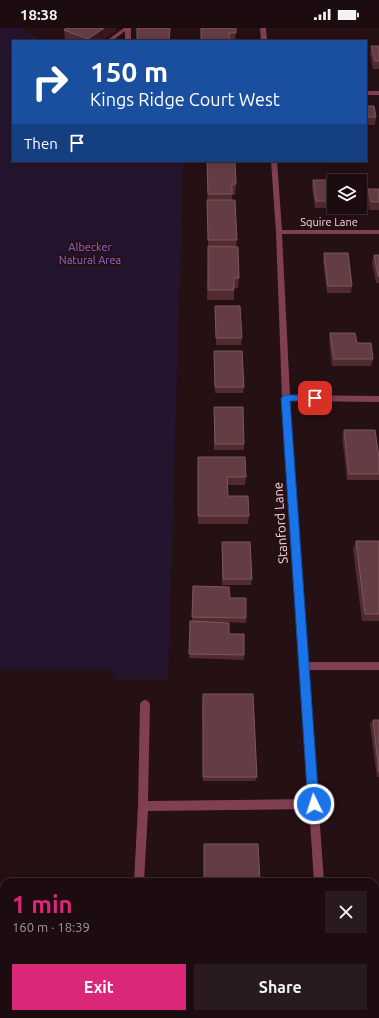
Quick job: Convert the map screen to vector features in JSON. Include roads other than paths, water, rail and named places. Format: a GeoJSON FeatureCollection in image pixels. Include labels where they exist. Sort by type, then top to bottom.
{"type":"FeatureCollection","features":[{"type":"Feature","properties":{"kind":"street"},"geometry":{"type":"LineString","coordinates":[[110,40],[128,28]]}},
{"type":"Feature","properties":{"kind":"street"},"geometry":{"type":"LineString","coordinates":[[128,28],[128,40]]}},
{"type":"Feature","properties":{"kind":"street"},"geometry":{"type":"LineString","coordinates":[[263,28],[264,40]]}},
{"type":"Feature","properties":{"kind":"street"},"geometry":{"type":"LineString","coordinates":[[367,93],[379,93]]}},
{"type":"Feature","properties":{"kind":"street","name":"Stanford Lane"},"geometry":{"type":"LineString","coordinates":[[274,162],[279,232],[286,398],[319,878]]}},
{"type":"Feature","properties":{"kind":"street","name":"Squire Lane"},"geometry":{"type":"LineString","coordinates":[[279,232],[379,232]]}},
{"type":"Feature","properties":{"kind":"street"},"geometry":{"type":"LineString","coordinates":[[286,398],[379,398]]}},
{"type":"Feature","properties":{"kind":"street"},"geometry":{"type":"LineString","coordinates":[[304,666],[379,666]]}},
{"type":"Feature","properties":{"kind":"street"},"geometry":{"type":"LineString","coordinates":[[139,878],[146,704]]}},
{"type":"Feature","properties":{"kind":"street"},"geometry":{"type":"LineString","coordinates":[[143,806],[314,804]]}},
{"type":"Feature","properties":{"kind":"park label","name":"Albecker Natural Area"},"geometry":{"type":"Point","coordinates":[90,253]}}]}
